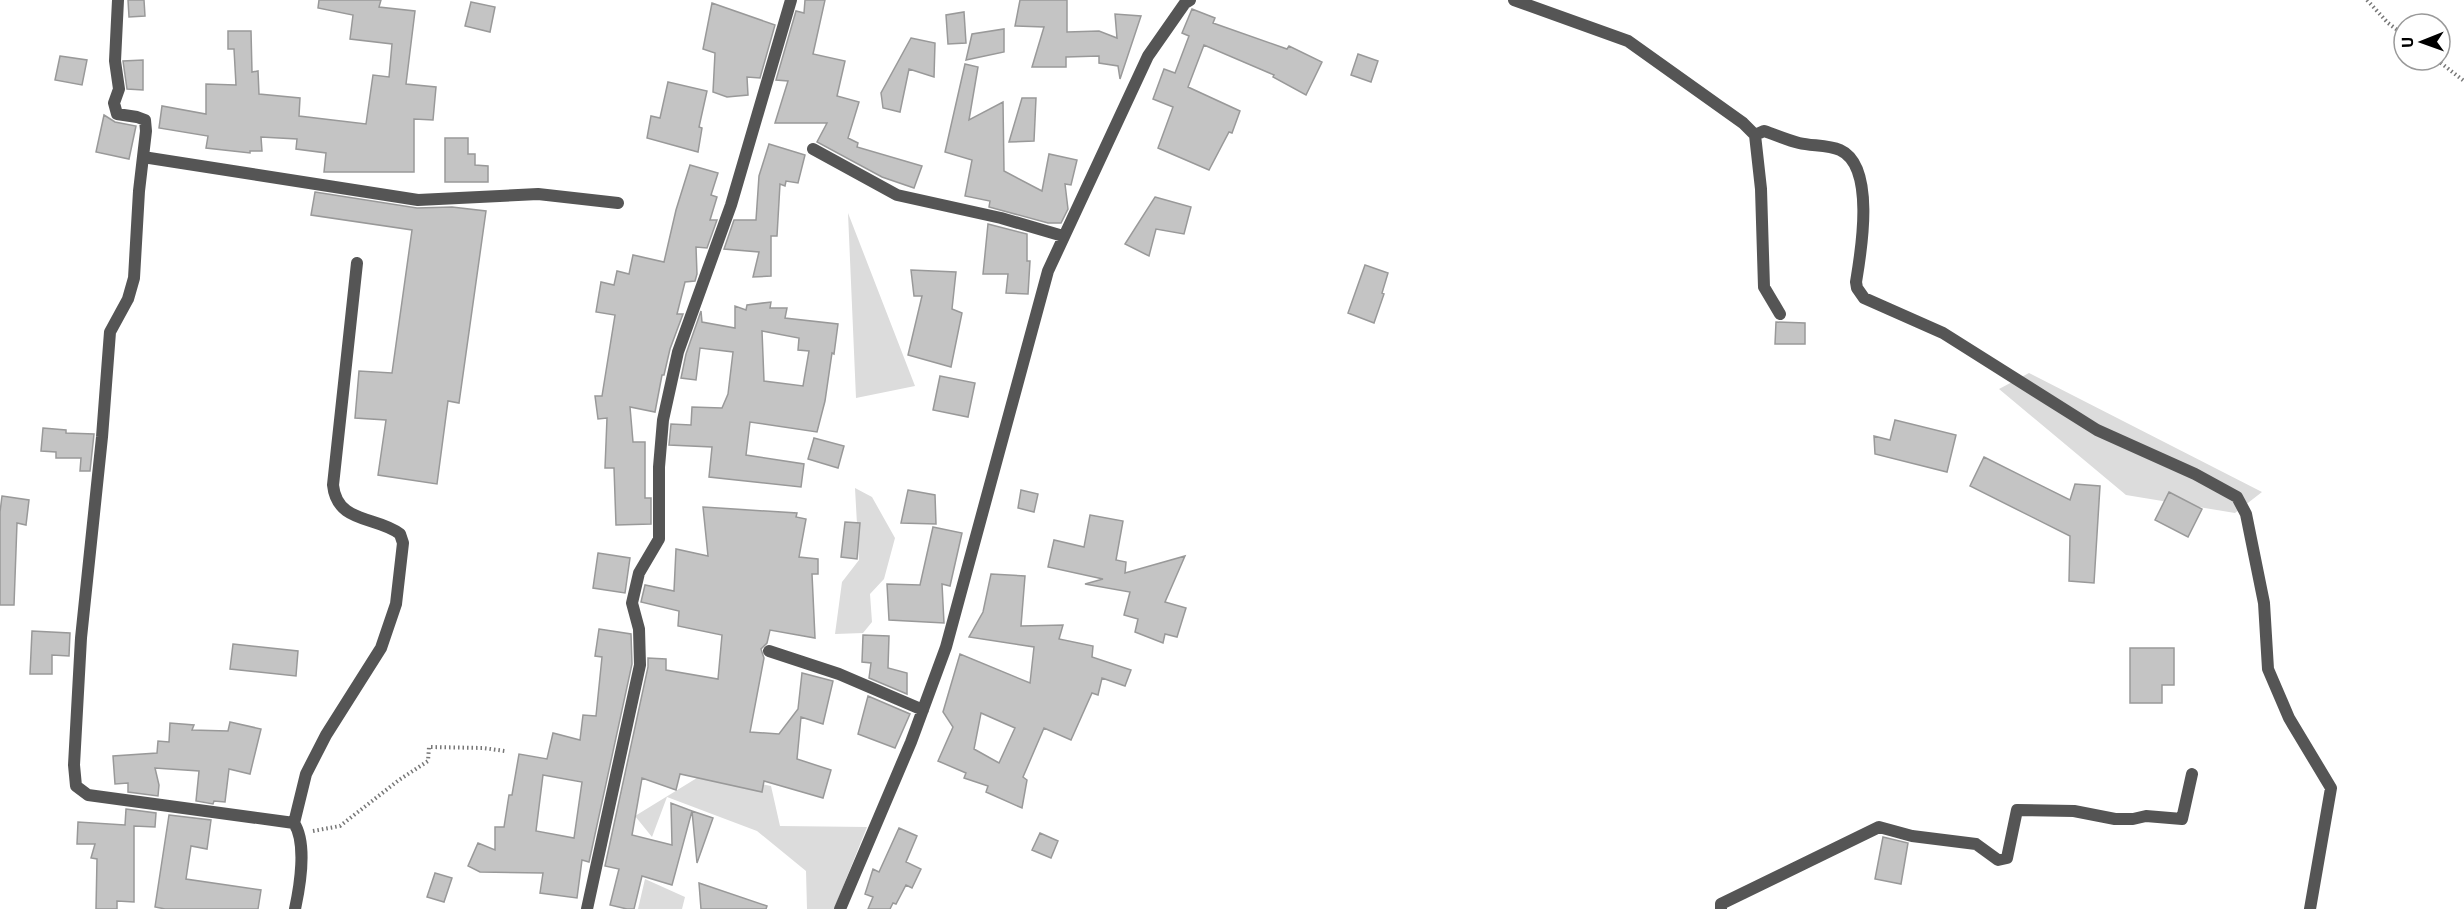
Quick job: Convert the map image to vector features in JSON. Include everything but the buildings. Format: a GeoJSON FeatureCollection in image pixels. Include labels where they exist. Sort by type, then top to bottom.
{"type":"FeatureCollection","features":[{"type":"Feature","properties":{"kind":"street"},"geometry":{"type":"LineString","coordinates":[[118,0],[115,61],[118,89],[115,110],[117,114],[145,120],[134,278],[128,299],[110,332],[102,437],[81,638],[74,765],[76,786],[88,795],[297,828]]}},
{"type":"Feature","properties":{"kind":"street"},"geometry":{"type":"LineString","coordinates":[[587,909],[640,665],[639,628],[632,603],[639,573],[658,539],[659,467],[663,420],[678,352],[731,205],[791,0]]}},
{"type":"Feature","properties":{"kind":"street"},"geometry":{"type":"LineString","coordinates":[[840,909],[923,710],[946,647],[1048,271],[1148,56],[1185,3],[1190,0]]}},
{"type":"Feature","properties":{"kind":"street"},"geometry":{"type":"LineString","coordinates":[[1514,0],[1628,41],[1743,123],[1755,135],[1761,189],[1764,287],[1780,314]]}},
{"type":"Feature","properties":{"kind":"street"},"geometry":{"type":"LineString","coordinates":[[1755,135],[1764,131],[1799,143],[1841,151],[1853,163],[1862,185],[1864,230],[1856,282],[1864,298],[1943,333],[2097,430],[2195,474],[2237,497],[2246,514],[2264,603],[2268,669],[2289,718],[2331,788],[2310,909]]}},
{"type":"Feature","properties":{"kind":"street"},"geometry":{"type":"LineString","coordinates":[[813,149],[897,195],[1000,218],[1063,236]]}},
{"type":"Feature","properties":{"kind":"street"},"geometry":{"type":"LineString","coordinates":[[143,157],[418,200],[538,194],[618,203]]}},
{"type":"Feature","properties":{"kind":"street"},"geometry":{"type":"LineString","coordinates":[[295,909],[300,889],[297,828],[306,774],[326,735],[381,648],[396,603],[401,568],[403,543],[400,534],[348,512],[338,505],[334,497],[333,485],[357,263]]}},
{"type":"Feature","properties":{"kind":"street"},"geometry":{"type":"LineString","coordinates":[[769,651],[839,674],[923,710]]}},
{"type":"Feature","properties":{"kind":"street"},"geometry":{"type":"LineString","coordinates":[[1721,909],[1721,904],[1879,827],[1912,836],[1976,844],[1998,860],[2007,858],[2017,810],[2074,811],[2115,819],[2146,816],[2182,819],[2192,774]]}},
{"type":"Feature","properties":{"kind":"path"},"geometry":{"type":"LineString","coordinates":[[2367,0],[2392,26]]}},
{"type":"Feature","properties":{"kind":"path"},"geometry":{"type":"LineString","coordinates":[[2452,72],[2464,81]]}},
{"type":"Feature","properties":{"kind":"path"},"geometry":{"type":"LineString","coordinates":[[297,828],[340,826],[399,780],[428,761],[429,747],[483,748],[505,751]]}},
{"type":"Feature","properties":{"kind":"shaded area"},"geometry":{"type":"Polygon","coordinates":[[[848,213],[915,386],[856,398],[848,213]]]}},
{"type":"Feature","properties":{"kind":"shaded area"},"geometry":{"type":"Polygon","coordinates":[[[2029,373],[2262,492],[2235,513],[2126,495],[1999,389],[2029,373]]]}},
{"type":"Feature","properties":{"kind":"shaded area"},"geometry":{"type":"Polygon","coordinates":[[[855,488],[872,497],[895,538],[884,579],[870,594],[872,622],[863,633],[835,634],[842,582],[859,560],[855,488]]]}},
{"type":"Feature","properties":{"kind":"shaded area"},"geometry":{"type":"Polygon","coordinates":[[[705,773],[771,786],[780,826],[867,827],[834,909],[807,909],[806,871],[757,831],[667,797],[652,837],[635,816],[705,773]]]}},
{"type":"Feature","properties":{"kind":"shaded area"},"geometry":{"type":"Polygon","coordinates":[[[645,879],[685,897],[682,909],[638,909],[645,879]]]}}]}
